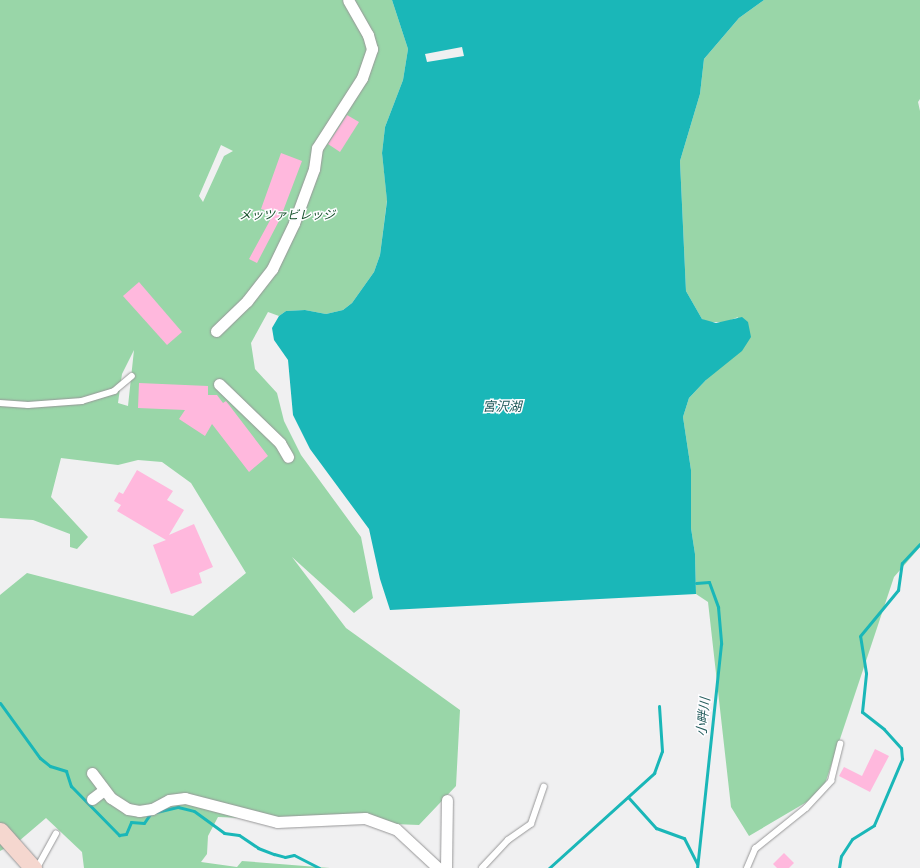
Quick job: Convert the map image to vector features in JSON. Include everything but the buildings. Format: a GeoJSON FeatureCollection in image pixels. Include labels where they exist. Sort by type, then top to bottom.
{"type":"FeatureCollection","features":[{"type":"Feature","properties":{"kind":"main road"},"geometry":{"type":"LineString","coordinates":[[0,831],[33,868]]}},
{"type":"Feature","properties":{"kind":"street"},"geometry":{"type":"LineString","coordinates":[[216,331],[247,301],[272,269],[294,223],[314,169],[317,148],[362,78],[372,49],[368,35],[348,0]]}},
{"type":"Feature","properties":{"kind":"street"},"geometry":{"type":"LineString","coordinates":[[219,384],[280,443],[288,457]]}},
{"type":"Feature","properties":{"kind":"street"},"geometry":{"type":"LineString","coordinates":[[92,773],[104,790],[119,805],[139,811],[152,809],[169,800],[185,798],[277,822],[365,818],[396,829],[438,868]]}},
{"type":"Feature","properties":{"kind":"street"},"geometry":{"type":"LineString","coordinates":[[92,799],[104,790]]}},
{"type":"Feature","properties":{"kind":"street"},"geometry":{"type":"LineString","coordinates":[[446,800],[446,868]]}},
{"type":"Feature","properties":{"kind":"lane"},"geometry":{"type":"LineString","coordinates":[[0,403],[28,404],[82,401],[114,391],[132,376]]}},
{"type":"Feature","properties":{"kind":"lane"},"geometry":{"type":"LineString","coordinates":[[747,868],[755,849],[806,808],[831,781],[840,744]]}},
{"type":"Feature","properties":{"kind":"lane"},"geometry":{"type":"LineString","coordinates":[[482,868],[508,840],[531,824],[544,787]]}},
{"type":"Feature","properties":{"kind":"lane"},"geometry":{"type":"LineString","coordinates":[[37,868],[56,834]]}},
{"type":"Feature","properties":{"kind":"green space","name":"メッツァビレッジ"},"geometry":{"type":"Polygon","coordinates":[[[0,0],[392,0],[408,49],[403,80],[385,127],[382,153],[387,200],[380,255],[374,272],[352,303],[343,310],[326,314],[305,310],[286,311],[279,316],[268,312],[251,343],[255,369],[277,393],[284,421],[301,455],[361,537],[373,598],[354,613],[292,557],[346,628],[460,710],[456,786],[419,825],[218,817],[208,836],[207,854],[201,862],[237,867],[242,861],[330,868],[84,868],[82,852],[46,818],[19,841],[0,851],[0,595],[27,573],[193,616],[246,573],[191,483],[162,462],[138,460],[118,465],[61,458],[51,497],[88,537],[77,549],[70,547],[70,534],[33,520],[0,518],[0,0]],[[221,145],[199,196],[203,202],[224,156],[233,151],[221,145]],[[134,350],[122,374],[118,403],[128,406],[134,350]]]}},
{"type":"Feature","properties":{"kind":"green space"},"geometry":{"type":"Polygon","coordinates":[[[764,0],[920,0],[920,99],[918,102],[920,111],[920,547],[894,577],[822,793],[749,836],[731,807],[708,602],[696,594],[695,554],[691,528],[691,470],[683,417],[689,398],[706,380],[738,317],[726,322],[707,322],[702,319],[686,291],[680,161],[700,94],[704,59],[739,18],[764,0]]]}},
{"type":"Feature","properties":{"kind":"water","name":"宮沢湖"},"geometry":{"type":"Polygon","coordinates":[[[392,0],[764,0],[739,18],[704,59],[700,94],[680,161],[686,291],[702,319],[716,323],[742,317],[748,322],[751,337],[742,351],[706,380],[689,398],[683,417],[691,470],[691,528],[695,554],[696,594],[390,610],[380,579],[369,529],[310,449],[293,415],[288,360],[274,340],[272,328],[279,316],[286,311],[305,310],[326,314],[343,310],[352,303],[374,272],[380,255],[387,201],[382,153],[385,127],[403,80],[408,49],[392,0]]]}},
{"type":"Feature","properties":{"kind":"pier"},"geometry":{"type":"Polygon","coordinates":[[[462,47],[464,56],[427,62],[425,54],[462,47]]]}},
{"type":"Feature","properties":{"kind":"waterway"},"geometry":{"type":"LineString","coordinates":[[839,868],[841,856],[852,839],[874,825],[902,759],[901,748],[884,729],[862,712],[866,673],[860,636],[898,590],[902,563],[920,544]]}},
{"type":"Feature","properties":{"kind":"waterway","name":"小畔川"},"geometry":{"type":"LineString","coordinates":[[696,583],[709,582],[718,607],[721,644],[697,868]]}},
{"type":"Feature","properties":{"kind":"waterway"},"geometry":{"type":"LineString","coordinates":[[0,703],[40,758],[50,766],[66,771],[71,786],[119,835],[126,834],[131,822],[144,823],[150,814]]}},
{"type":"Feature","properties":{"kind":"waterway"},"geometry":{"type":"LineString","coordinates":[[549,868],[654,773],[662,751],[659,706]]}},
{"type":"Feature","properties":{"kind":"waterway"},"geometry":{"type":"LineString","coordinates":[[628,797],[656,828],[684,838],[697,864]]}},
{"type":"Feature","properties":{"kind":"waterway"},"geometry":{"type":"LineString","coordinates":[[156,812],[178,807],[194,811],[224,833],[239,835],[258,848],[274,854],[285,857],[294,855],[319,868]]}}]}
